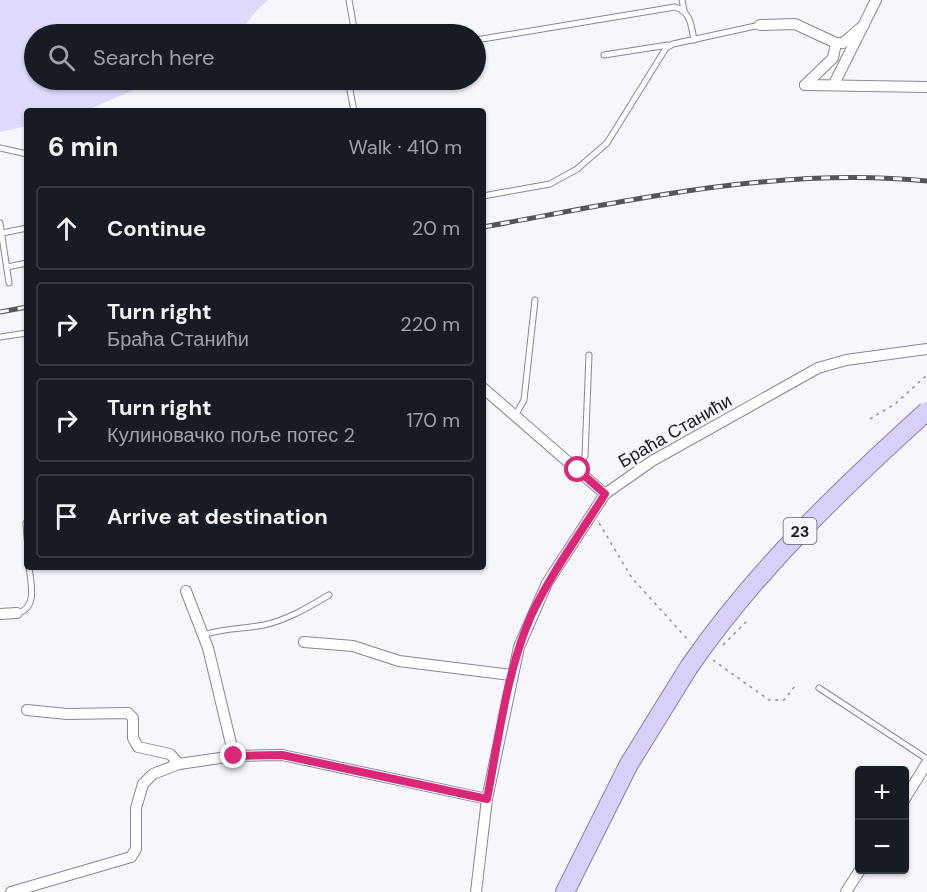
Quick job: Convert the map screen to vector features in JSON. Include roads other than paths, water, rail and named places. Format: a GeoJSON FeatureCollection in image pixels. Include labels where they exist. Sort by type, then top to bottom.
{"type":"FeatureCollection","features":[{"type":"Feature","properties":{"kind":"main road","name":"23"},"geometry":{"type":"LineString","coordinates":[[565,892],[629,764],[689,667],[735,605],[802,528],[927,411]]}},
{"type":"Feature","properties":{"kind":"street"},"geometry":{"type":"LineString","coordinates":[[834,84],[876,0]]}},
{"type":"Feature","properties":{"kind":"street"},"geometry":{"type":"LineString","coordinates":[[760,25],[795,24],[836,43],[848,41],[864,25]]}},
{"type":"Feature","properties":{"kind":"street"},"geometry":{"type":"LineString","coordinates":[[836,43],[833,58],[805,85],[927,87]]}},
{"type":"Feature","properties":{"kind":"street","name":"Браћа Станићи"},"geometry":{"type":"LineString","coordinates":[[476,892],[487,799],[511,675],[531,617],[547,583],[605,494],[652,461],[818,368],[846,360],[927,349]]}},
{"type":"Feature","properties":{"kind":"street"},"geometry":{"type":"LineString","coordinates":[[486,391],[605,494]]}},
{"type":"Feature","properties":{"kind":"street"},"geometry":{"type":"LineString","coordinates":[[186,591],[203,635],[223,703],[234,756]]}},
{"type":"Feature","properties":{"kind":"street"},"geometry":{"type":"LineString","coordinates":[[0,614],[17,613]]}},
{"type":"Feature","properties":{"kind":"street"},"geometry":{"type":"LineString","coordinates":[[304,642],[353,646],[399,661],[511,675]]}},
{"type":"Feature","properties":{"kind":"street"},"geometry":{"type":"LineString","coordinates":[[27,710],[67,714],[128,713],[133,718],[133,738],[138,747],[170,754],[179,764]]}},
{"type":"Feature","properties":{"kind":"street"},"geometry":{"type":"LineString","coordinates":[[11,892],[130,857],[136,849],[136,808],[142,784],[153,774],[179,764],[234,756],[282,755],[487,799]]}},
{"type":"Feature","properties":{"kind":"street"},"geometry":{"type":"LineString","coordinates":[[909,792],[927,761]]}},
{"type":"Feature","properties":{"kind":"street"},"geometry":{"type":"LineString","coordinates":[[846,892],[857,874]]}},
{"type":"Feature","properties":{"kind":"lane"},"geometry":{"type":"LineString","coordinates":[[349,0],[353,24]]}},
{"type":"Feature","properties":{"kind":"lane"},"geometry":{"type":"LineString","coordinates":[[682,0],[694,40]]}},
{"type":"Feature","properties":{"kind":"lane"},"geometry":{"type":"LineString","coordinates":[[486,38],[662,8],[684,10]]}},
{"type":"Feature","properties":{"kind":"lane"},"geometry":{"type":"LineString","coordinates":[[604,55],[694,40],[760,25]]}},
{"type":"Feature","properties":{"kind":"lane"},"geometry":{"type":"LineString","coordinates":[[486,195],[550,184],[577,169],[607,143],[628,113],[660,55],[673,44]]}},
{"type":"Feature","properties":{"kind":"lane"},"geometry":{"type":"LineString","coordinates":[[350,90],[353,108]]}},
{"type":"Feature","properties":{"kind":"lane"},"geometry":{"type":"LineString","coordinates":[[0,148],[24,153]]}},
{"type":"Feature","properties":{"kind":"lane"},"geometry":{"type":"LineString","coordinates":[[0,223],[9,284]]}},
{"type":"Feature","properties":{"kind":"lane"},"geometry":{"type":"LineString","coordinates":[[2,233],[24,229]]}},
{"type":"Feature","properties":{"kind":"lane"},"geometry":{"type":"LineString","coordinates":[[7,267],[24,264]]}},
{"type":"Feature","properties":{"kind":"lane"},"geometry":{"type":"LineString","coordinates":[[515,416],[524,400],[535,300]]}},
{"type":"Feature","properties":{"kind":"lane"},"geometry":{"type":"LineString","coordinates":[[0,337],[24,333]]}},
{"type":"Feature","properties":{"kind":"lane"},"geometry":{"type":"LineString","coordinates":[[578,470],[585,456],[590,355]]}},
{"type":"Feature","properties":{"kind":"lane"},"geometry":{"type":"LineString","coordinates":[[17,613],[27,609],[31,603],[29,570]]}},
{"type":"Feature","properties":{"kind":"lane"},"geometry":{"type":"LineString","coordinates":[[203,635],[231,627],[265,625],[329,595]]}},
{"type":"Feature","properties":{"kind":"lane"},"geometry":{"type":"LineString","coordinates":[[819,688],[927,761]]}},
{"type":"Feature","properties":{"kind":"railway"},"geometry":{"type":"LineString","coordinates":[[486,226],[648,197],[760,182],[815,178],[927,181]]}},
{"type":"Feature","properties":{"kind":"railway"},"geometry":{"type":"LineString","coordinates":[[0,312],[24,308]]}}]}
